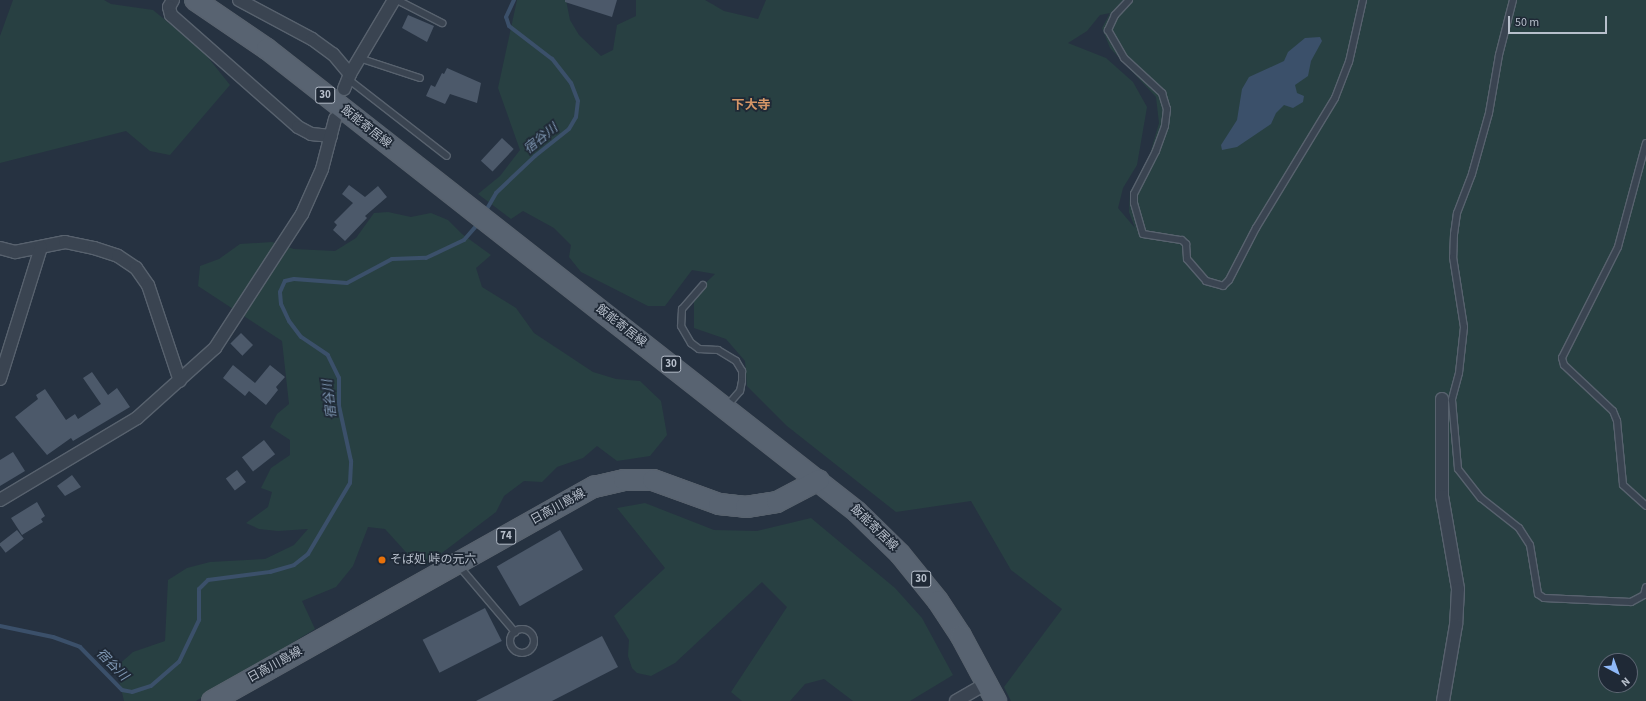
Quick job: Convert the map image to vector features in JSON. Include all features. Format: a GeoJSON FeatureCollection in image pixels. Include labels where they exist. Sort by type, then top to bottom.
{"type":"FeatureCollection","features":[{"type":"Feature","properties":{"kind":"main road","name":"飯能寄居線"},"geometry":{"type":"LineString","coordinates":[[195,0],[267,49],[452,195],[819,480],[868,521],[915,571],[961,636],[996,701]]}},
{"type":"Feature","properties":{"kind":"main road","name":"日高川島線"},"geometry":{"type":"LineString","coordinates":[[212,701],[582,493],[611,483],[653,480],[680,488],[707,500],[746,507],[777,502],[819,480]]}},
{"type":"Feature","properties":{"kind":"street"},"geometry":{"type":"LineString","coordinates":[[172,0],[169,7],[171,15],[298,127],[311,134],[331,136]]}},
{"type":"Feature","properties":{"kind":"street"},"geometry":{"type":"LineString","coordinates":[[239,0],[312,39],[332,54],[348,81]]}},
{"type":"Feature","properties":{"kind":"street"},"geometry":{"type":"LineString","coordinates":[[348,81],[359,58],[396,0]]}},
{"type":"Feature","properties":{"kind":"street"},"geometry":{"type":"LineString","coordinates":[[0,500],[137,418],[215,348],[302,214],[322,169],[335,119]]}},
{"type":"Feature","properties":{"kind":"street"},"geometry":{"type":"LineString","coordinates":[[0,248],[15,252],[65,242],[94,248],[118,256],[136,268],[148,285],[180,381]]}},
{"type":"Feature","properties":{"kind":"street"},"geometry":{"type":"LineString","coordinates":[[0,378],[41,247]]}},
{"type":"Feature","properties":{"kind":"street"},"geometry":{"type":"LineString","coordinates":[[1442,399],[1442,496],[1458,589],[1456,625],[1443,701]]}},
{"type":"Feature","properties":{"kind":"street"},"geometry":{"type":"LineString","coordinates":[[956,701],[987,683]]}},
{"type":"Feature","properties":{"kind":"lane"},"geometry":{"type":"LineString","coordinates":[[396,0],[442,23]]}},
{"type":"Feature","properties":{"kind":"lane"},"geometry":{"type":"LineString","coordinates":[[1129,0],[1114,15],[1108,30],[1124,58],[1162,93],[1167,109],[1165,126],[1156,151],[1134,194],[1134,203],[1143,234],[1182,240],[1186,244],[1187,259],[1206,281],[1223,286],[1229,280],[1256,228],[1335,98],[1349,62],[1363,0]]}},
{"type":"Feature","properties":{"kind":"lane"},"geometry":{"type":"LineString","coordinates":[[1512,0],[1499,55],[1489,113],[1472,174],[1457,213],[1454,234],[1453,257],[1464,327],[1459,373],[1452,400],[1458,469],[1473,490],[1519,528],[1530,545],[1538,594],[1544,598],[1631,602],[1644,595],[1646,587]]}},
{"type":"Feature","properties":{"kind":"lane"},"geometry":{"type":"LineString","coordinates":[[359,58],[420,78]]}},
{"type":"Feature","properties":{"kind":"lane"},"geometry":{"type":"LineString","coordinates":[[348,81],[447,156]]}},
{"type":"Feature","properties":{"kind":"lane"},"geometry":{"type":"LineString","coordinates":[[1646,143],[1618,247],[1562,358],[1564,365],[1613,412],[1617,421],[1623,485],[1646,506]]}},
{"type":"Feature","properties":{"kind":"lane"},"geometry":{"type":"LineString","coordinates":[[703,285],[682,309],[681,326],[687,339],[699,348],[718,350],[736,361],[742,371],[740,391],[726,407]]}},
{"type":"Feature","properties":{"kind":"lane"},"geometry":{"type":"LineString","coordinates":[[457,563],[515,632]]}},
{"type":"Feature","properties":{"kind":"green space"},"geometry":{"type":"Polygon","coordinates":[[[13,0],[104,0],[111,4],[153,10],[202,50],[230,85],[170,155],[150,151],[126,131],[0,163],[0,36],[13,0]]]}},
{"type":"Feature","properties":{"kind":"green space"},"geometry":{"type":"Polygon","coordinates":[[[517,0],[566,0],[570,20],[579,35],[601,56],[613,50],[617,25],[636,16],[636,0],[705,0],[724,11],[758,19],[766,0],[1646,0],[1646,701],[1011,701],[1004,687],[1062,609],[1011,570],[971,501],[896,512],[787,426],[747,386],[745,361],[726,339],[694,328],[694,294],[715,274],[692,270],[665,306],[648,306],[581,272],[569,257],[571,245],[554,228],[523,211],[511,219],[478,194],[500,176],[520,150],[498,88],[517,0]],[[1110,13],[1100,15],[1087,31],[1068,43],[1106,58],[1133,82],[1147,107],[1137,165],[1123,188],[1118,208],[1135,228],[1129,212],[1130,192],[1148,161],[1159,123],[1156,97],[1110,48],[1102,28],[1110,13]]]}},
{"type":"Feature","properties":{"kind":"green space"},"geometry":{"type":"Polygon","coordinates":[[[388,212],[411,217],[431,213],[448,220],[462,234],[491,255],[476,268],[482,287],[516,308],[534,333],[593,372],[616,379],[640,381],[661,401],[667,435],[650,456],[617,461],[597,446],[583,458],[557,467],[542,482],[524,481],[504,496],[496,512],[426,565],[414,561],[385,529],[368,527],[353,566],[336,587],[302,601],[315,629],[196,701],[124,701],[116,667],[133,652],[165,641],[168,580],[187,568],[210,562],[265,559],[294,545],[308,529],[278,531],[259,529],[246,523],[268,507],[272,492],[261,488],[271,468],[290,455],[290,440],[270,427],[277,414],[289,404],[282,341],[198,286],[200,266],[219,259],[240,244],[272,242],[294,249],[335,251],[356,238],[374,213],[388,212]]]}},
{"type":"Feature","properties":{"kind":"green space"},"geometry":{"type":"Polygon","coordinates":[[[645,503],[714,530],[757,531],[811,518],[895,588],[922,618],[953,675],[910,701],[853,701],[824,679],[805,684],[790,701],[742,701],[731,692],[787,607],[762,582],[675,663],[651,676],[637,673],[632,668],[628,656],[629,640],[614,616],[665,568],[617,508],[645,503]]]}},
{"type":"Feature","properties":{"kind":"water"},"geometry":{"type":"Polygon","coordinates":[[[1320,37],[1322,41],[1311,61],[1308,76],[1295,85],[1297,93],[1304,96],[1303,102],[1293,108],[1284,105],[1276,113],[1271,124],[1237,147],[1222,150],[1221,145],[1237,120],[1242,89],[1249,77],[1284,61],[1288,52],[1305,38],[1320,37]]]}},
{"type":"Feature","properties":{"kind":"building"},"geometry":{"type":"Polygon","coordinates":[[[565,0],[617,0],[612,17],[565,2],[565,0]]]}},
{"type":"Feature","properties":{"kind":"building"},"geometry":{"type":"Polygon","coordinates":[[[408,15],[434,26],[427,42],[402,28],[408,15]]]}},
{"type":"Feature","properties":{"kind":"building"},"geometry":{"type":"Polygon","coordinates":[[[447,68],[481,83],[477,103],[450,94],[445,104],[426,96],[431,85],[435,87],[442,73],[444,74],[447,68]]]}},
{"type":"Feature","properties":{"kind":"building"},"geometry":{"type":"Polygon","coordinates":[[[502,138],[514,149],[493,172],[481,161],[502,138]]]}},
{"type":"Feature","properties":{"kind":"building"},"geometry":{"type":"Polygon","coordinates":[[[349,185],[365,197],[378,186],[387,197],[365,216],[367,218],[345,241],[333,230],[337,225],[334,222],[353,203],[342,194],[349,185]]]}},
{"type":"Feature","properties":{"kind":"building"},"geometry":{"type":"Polygon","coordinates":[[[241,333],[253,345],[242,356],[230,344],[241,333]]]}},
{"type":"Feature","properties":{"kind":"building"},"geometry":{"type":"Polygon","coordinates":[[[233,365],[255,383],[270,365],[285,377],[276,387],[278,390],[266,405],[249,391],[245,396],[223,378],[233,365]]]}},
{"type":"Feature","properties":{"kind":"building"},"geometry":{"type":"Polygon","coordinates":[[[92,372],[108,395],[117,388],[130,407],[73,441],[71,438],[47,455],[15,417],[38,399],[36,395],[45,389],[66,420],[75,414],[78,419],[101,404],[83,378],[92,372]]]}},
{"type":"Feature","properties":{"kind":"building"},"geometry":{"type":"Polygon","coordinates":[[[264,440],[275,454],[253,471],[242,457],[264,440]]]}},
{"type":"Feature","properties":{"kind":"building"},"geometry":{"type":"Polygon","coordinates":[[[13,452],[25,471],[0,486],[0,460],[13,452]]]}},
{"type":"Feature","properties":{"kind":"building"},"geometry":{"type":"Polygon","coordinates":[[[237,470],[246,482],[235,490],[226,478],[237,470]]]}},
{"type":"Feature","properties":{"kind":"building"},"geometry":{"type":"Polygon","coordinates":[[[72,475],[81,487],[65,496],[57,486],[72,475]]]}},
{"type":"Feature","properties":{"kind":"building"},"geometry":{"type":"Polygon","coordinates":[[[37,502],[45,516],[41,519],[43,522],[22,535],[11,518],[37,502]]]}},
{"type":"Feature","properties":{"kind":"building"},"geometry":{"type":"Polygon","coordinates":[[[17,530],[24,539],[6,553],[0,543],[17,530]]]}},
{"type":"Feature","properties":{"kind":"building"},"geometry":{"type":"Polygon","coordinates":[[[560,530],[583,570],[520,606],[497,566],[560,530]]]}},
{"type":"Feature","properties":{"kind":"building"},"geometry":{"type":"Polygon","coordinates":[[[485,608],[502,641],[439,673],[423,640],[485,608]]]}},
{"type":"Feature","properties":{"kind":"building"},"geometry":{"type":"Polygon","coordinates":[[[602,636],[618,667],[552,701],[476,701],[602,636]]]}},
{"type":"Feature","properties":{"kind":"waterway","name":"宿谷川"},"geometry":{"type":"LineString","coordinates":[[484,214],[496,193],[535,156],[569,129],[576,117],[578,101],[571,83],[552,59],[509,26],[506,17],[514,0]]}},
{"type":"Feature","properties":{"kind":"waterway","name":"宿谷川"},"geometry":{"type":"LineString","coordinates":[[0,626],[53,637],[80,647],[122,690],[132,692],[151,686],[179,662],[199,620],[199,589],[208,580],[270,572],[294,565],[308,554],[350,483],[351,461],[339,406],[339,378],[328,355],[301,337],[289,321],[281,304],[280,292],[285,281],[294,279],[347,283],[392,259],[426,258],[464,240],[479,223]]}},
{"type":"Feature","properties":{"kind":"place","name":"そば処 峠の元六"},"geometry":{"type":"Point","coordinates":[382,560]}},
{"type":"Feature","properties":{"kind":"district","name":"下大寺"},"geometry":{"type":"Point","coordinates":[751,105]}}]}
